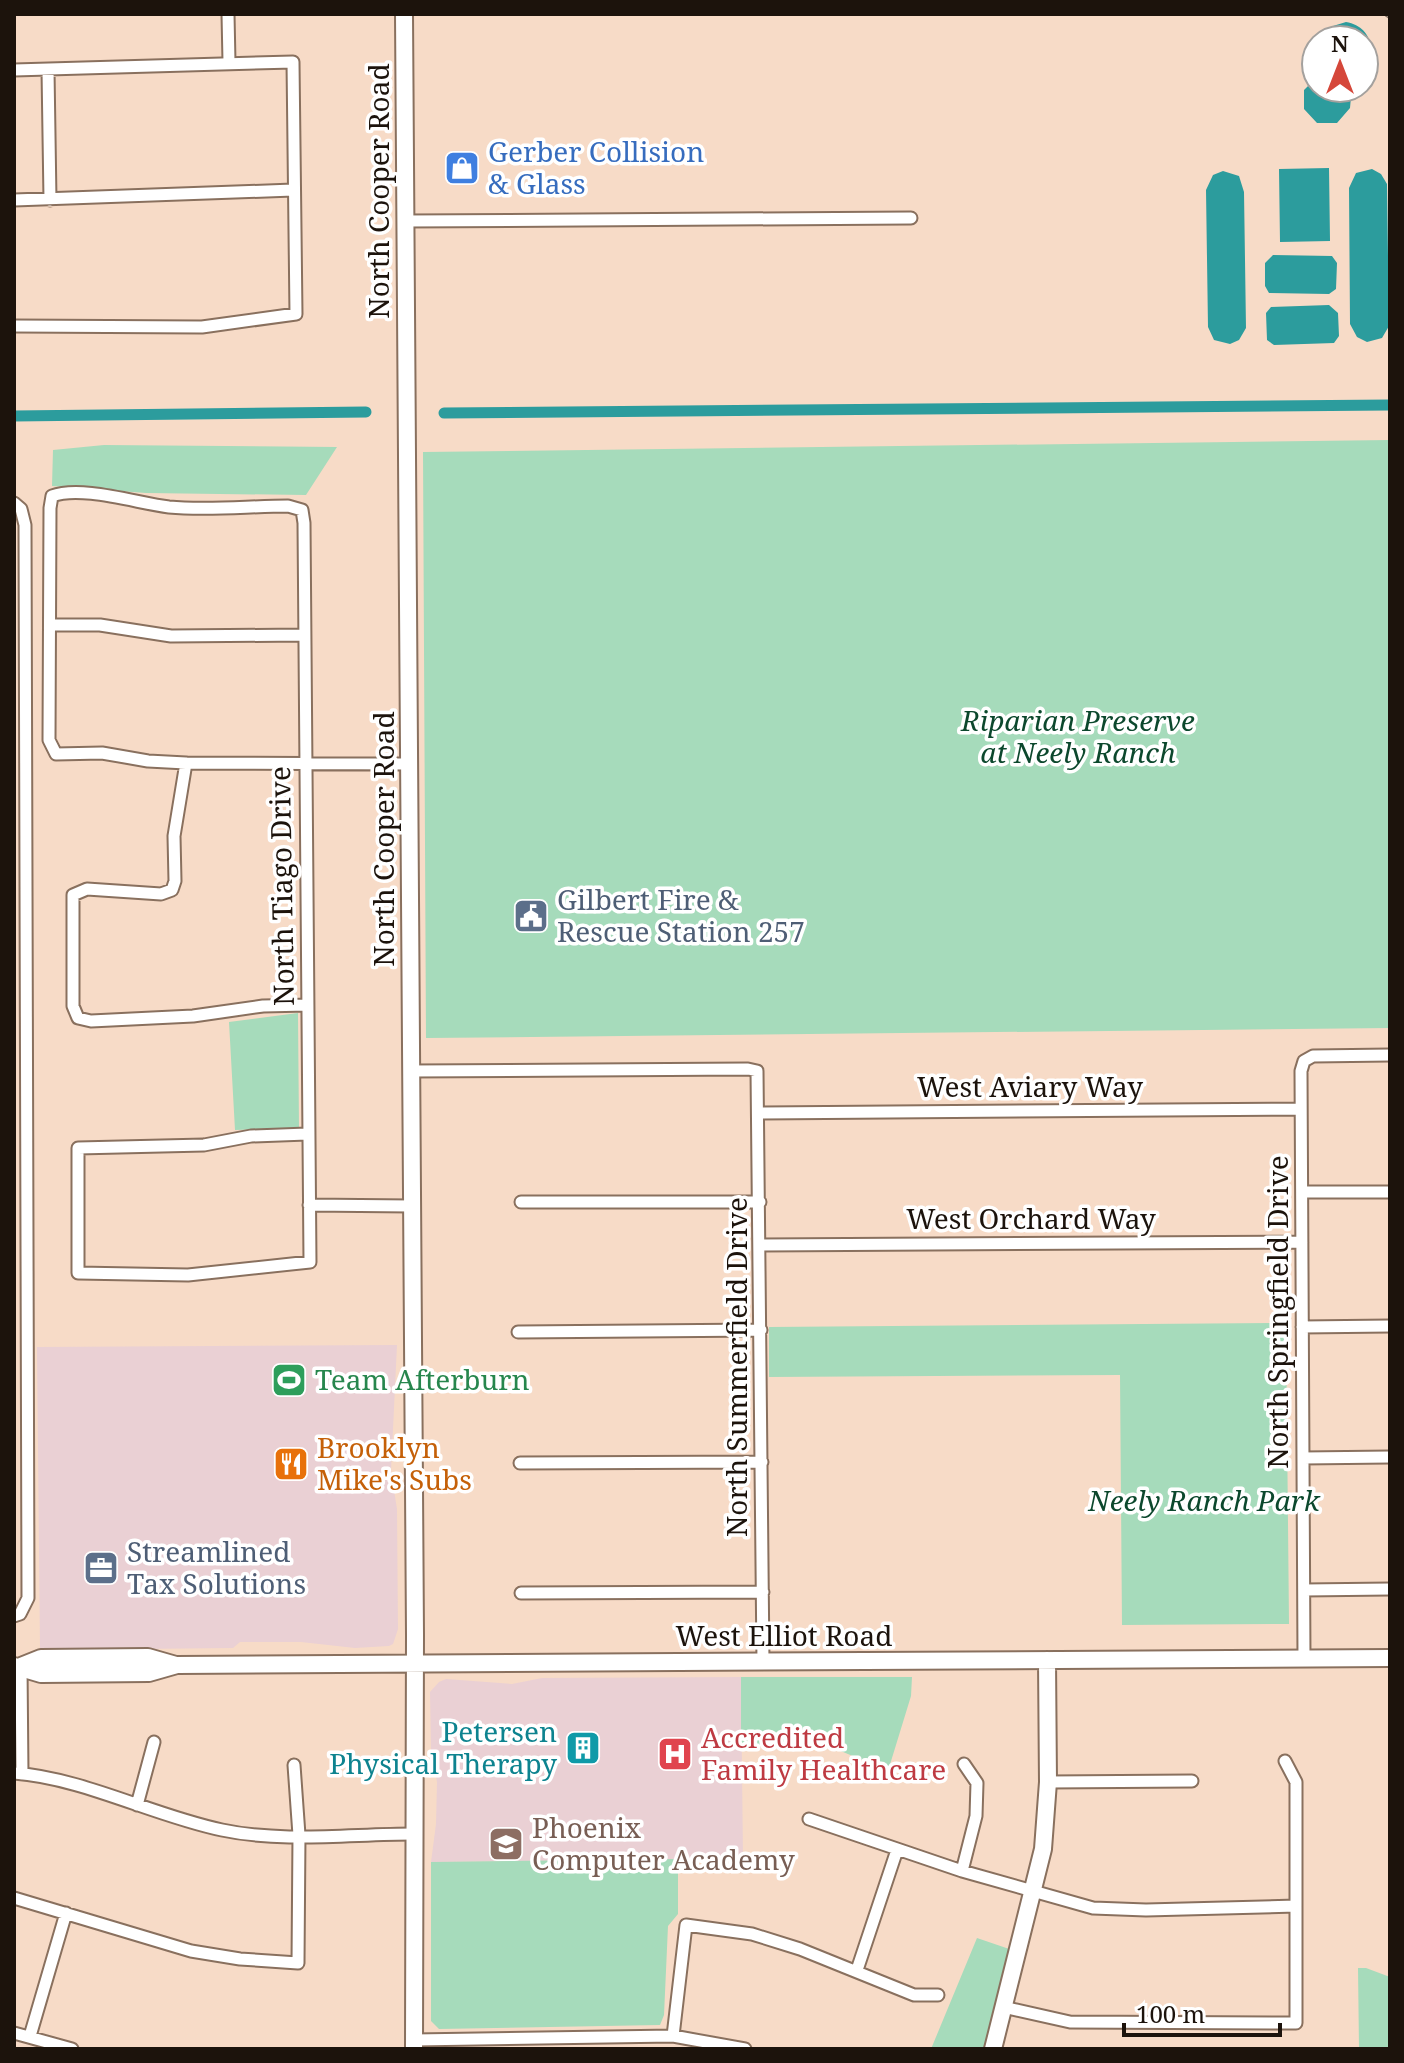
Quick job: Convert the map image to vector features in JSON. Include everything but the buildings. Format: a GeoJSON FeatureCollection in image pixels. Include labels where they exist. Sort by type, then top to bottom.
{"type":"FeatureCollection","features":[{"type":"Feature","properties":{"kind":"main road","name":"North Cooper Road"},"geometry":{"type":"LineString","coordinates":[[404,14],[415,1664],[414,2044]]}},
{"type":"Feature","properties":{"kind":"main road","name":"West Elliot Road"},"geometry":{"type":"LineString","coordinates":[[18,1666],[41,1658],[148,1657],[177,1665],[1390,1658]]}},
{"type":"Feature","properties":{"kind":"main road"},"geometry":{"type":"LineString","coordinates":[[993,2049],[1043,1849],[1048,1782],[1047,1660]]}},
{"type":"Feature","properties":{"kind":"street"},"geometry":{"type":"LineString","coordinates":[[228,14],[229,62]]}},
{"type":"Feature","properties":{"kind":"street"},"geometry":{"type":"LineString","coordinates":[[14,70],[293,62],[296,314],[202,327],[14,326]]}},
{"type":"Feature","properties":{"kind":"street"},"geometry":{"type":"LineString","coordinates":[[48,70],[50,200]]}},
{"type":"Feature","properties":{"kind":"street"},"geometry":{"type":"LineString","coordinates":[[14,200],[293,190]]}},
{"type":"Feature","properties":{"kind":"street"},"geometry":{"type":"LineString","coordinates":[[406,221],[911,218]]}},
{"type":"Feature","properties":{"kind":"street","name":"North Tiago Drive"},"geometry":{"type":"LineString","coordinates":[[51,625],[52,496],[60,493],[103,495],[171,507],[288,506],[302,510],[310,1262],[188,1275],[78,1273],[78,1148],[204,1145],[251,1136],[307,1134]]}},
{"type":"Feature","properties":{"kind":"street"},"geometry":{"type":"LineString","coordinates":[[14,503],[21,509],[25,525],[28,1598],[20,1614],[14,1616]]}},
{"type":"Feature","properties":{"kind":"street"},"geometry":{"type":"LineString","coordinates":[[304,635],[171,636],[100,625],[51,625],[49,740],[56,754],[102,753],[148,761],[410,764]]}},
{"type":"Feature","properties":{"kind":"street"},"geometry":{"type":"LineString","coordinates":[[186,763],[174,836],[175,881],[172,890],[161,894],[87,889],[73,895],[73,1006],[78,1018],[91,1021],[179,1017],[263,1006],[307,1005]]}},
{"type":"Feature","properties":{"kind":"street","name":"North Springfield Drive"},"geometry":{"type":"LineString","coordinates":[[1304,1659],[1301,1071],[1304,1061],[1313,1056],[1390,1055]]}},
{"type":"Feature","properties":{"kind":"street","name":"North Summerfield Drive"},"geometry":{"type":"LineString","coordinates":[[411,1071],[757,1071],[760,1113],[763,1662]]}},
{"type":"Feature","properties":{"kind":"street","name":"West Aviary Way"},"geometry":{"type":"LineString","coordinates":[[760,1113],[1301,1109]]}},
{"type":"Feature","properties":{"kind":"street"},"geometry":{"type":"LineString","coordinates":[[1302,1192],[1390,1192]]}},
{"type":"Feature","properties":{"kind":"street"},"geometry":{"type":"LineString","coordinates":[[521,1202],[760,1202]]}},
{"type":"Feature","properties":{"kind":"street"},"geometry":{"type":"LineString","coordinates":[[309,1205],[411,1206]]}},
{"type":"Feature","properties":{"kind":"street","name":"West Orchard Way"},"geometry":{"type":"LineString","coordinates":[[760,1245],[1302,1242]]}},
{"type":"Feature","properties":{"kind":"street"},"geometry":{"type":"LineString","coordinates":[[1302,1327],[1390,1326]]}},
{"type":"Feature","properties":{"kind":"street"},"geometry":{"type":"LineString","coordinates":[[518,1332],[761,1330]]}},
{"type":"Feature","properties":{"kind":"street"},"geometry":{"type":"LineString","coordinates":[[1303,1458],[1390,1457]]}},
{"type":"Feature","properties":{"kind":"street"},"geometry":{"type":"LineString","coordinates":[[520,1463],[762,1462]]}},
{"type":"Feature","properties":{"kind":"street"},"geometry":{"type":"LineString","coordinates":[[1304,1590],[1390,1589]]}},
{"type":"Feature","properties":{"kind":"street"},"geometry":{"type":"LineString","coordinates":[[521,1593],[763,1592]]}},
{"type":"Feature","properties":{"kind":"street"},"geometry":{"type":"LineString","coordinates":[[18,1666],[18,1773],[56,1780],[223,1830],[260,1835],[413,1834]]}},
{"type":"Feature","properties":{"kind":"street"},"geometry":{"type":"LineString","coordinates":[[137,1805],[154,1742]]}},
{"type":"Feature","properties":{"kind":"street"},"geometry":{"type":"LineString","coordinates":[[1003,2007],[1070,2022],[1296,2023],[1296,1782],[1285,1761]]}},
{"type":"Feature","properties":{"kind":"street"},"geometry":{"type":"LineString","coordinates":[[962,1871],[976,1816],[977,1783],[964,1764]]}},
{"type":"Feature","properties":{"kind":"street"},"geometry":{"type":"LineString","coordinates":[[14,1898],[191,1951],[240,1959],[298,1963],[299,1835],[294,1765]]}},
{"type":"Feature","properties":{"kind":"street"},"geometry":{"type":"LineString","coordinates":[[1048,1782],[1192,1781]]}},
{"type":"Feature","properties":{"kind":"street"},"geometry":{"type":"LineString","coordinates":[[809,1819],[962,1871],[1093,1908],[1146,1910],[1296,1906]]}},
{"type":"Feature","properties":{"kind":"street"},"geometry":{"type":"LineString","coordinates":[[857,1970],[897,1850]]}},
{"type":"Feature","properties":{"kind":"street"},"geometry":{"type":"LineString","coordinates":[[30,2036],[66,1913]]}},
{"type":"Feature","properties":{"kind":"street"},"geometry":{"type":"LineString","coordinates":[[673,2036],[686,1925],[752,1934],[857,1970],[914,1995],[938,1995]]}},
{"type":"Feature","properties":{"kind":"street"},"geometry":{"type":"LineString","coordinates":[[14,2033],[72,2049]]}},
{"type":"Feature","properties":{"kind":"street"},"geometry":{"type":"LineString","coordinates":[[414,2044],[673,2036],[745,2049]]}},
{"type":"Feature","properties":{"kind":"shaded area"},"geometry":{"type":"Polygon","coordinates":[[[397,1345],[391,1471],[397,1509],[398,1629],[393,1644],[355,1648],[301,1642],[240,1642],[233,1648],[40,1650],[37,1347],[397,1345]]]}},
{"type":"Feature","properties":{"kind":"shaded area"},"geometry":{"type":"Polygon","coordinates":[[[741,1677],[743,1859],[431,1862],[437,1782],[431,1750],[430,1692],[439,1682],[446,1679],[512,1684],[542,1678],[741,1677]]]}},
{"type":"Feature","properties":{"kind":"green space","name":"Riparian Preserve at Neely Ranch"},"geometry":{"type":"Polygon","coordinates":[[[1390,440],[1390,1028],[426,1038],[423,452],[1390,440]]]}},
{"type":"Feature","properties":{"kind":"green space"},"geometry":{"type":"Polygon","coordinates":[[[104,445],[337,447],[306,495],[146,493],[52,486],[53,450],[104,445]]]}},
{"type":"Feature","properties":{"kind":"green space"},"geometry":{"type":"Polygon","coordinates":[[[298,1013],[299,1128],[235,1130],[229,1022],[298,1013]]]}},
{"type":"Feature","properties":{"kind":"green space","name":"Neely Ranch Park"},"geometry":{"type":"Polygon","coordinates":[[[1286,1323],[1289,1624],[1122,1625],[1120,1375],[769,1377],[769,1327],[1286,1323]]]}},
{"type":"Feature","properties":{"kind":"green space"},"geometry":{"type":"Polygon","coordinates":[[[741,1677],[912,1677],[911,1696],[888,1771],[829,1746],[741,1746],[741,1677]]]}},
{"type":"Feature","properties":{"kind":"green space"},"geometry":{"type":"Polygon","coordinates":[[[678,1859],[678,1914],[668,1926],[664,2015],[660,2025],[439,2029],[431,2021],[431,1862],[678,1859]]]}},
{"type":"Feature","properties":{"kind":"green space"},"geometry":{"type":"Polygon","coordinates":[[[977,1938],[1018,1952],[993,2049],[931,2049],[977,1938]]]}},
{"type":"Feature","properties":{"kind":"green space"},"geometry":{"type":"Polygon","coordinates":[[[1358,1968],[1390,1977],[1390,2049],[1359,2049],[1358,1968]]]}},
{"type":"Feature","properties":{"kind":"water"},"geometry":{"type":"Polygon","coordinates":[[[1304,104],[1350,104],[1337,123],[1317,123],[1304,109],[1304,104]]]}},
{"type":"Feature","properties":{"kind":"water"},"geometry":{"type":"Polygon","coordinates":[[[1329,168],[1330,241],[1280,242],[1279,169],[1329,168]]]}},
{"type":"Feature","properties":{"kind":"water"},"geometry":{"type":"Polygon","coordinates":[[[1372,169],[1381,174],[1387,184],[1389,326],[1382,338],[1367,342],[1357,337],[1350,324],[1349,188],[1356,173],[1372,169]]]}},
{"type":"Feature","properties":{"kind":"water"},"geometry":{"type":"Polygon","coordinates":[[[1223,171],[1239,176],[1244,192],[1246,328],[1239,340],[1230,344],[1214,340],[1208,327],[1206,190],[1213,175],[1223,171]]]}},
{"type":"Feature","properties":{"kind":"water"},"geometry":{"type":"Polygon","coordinates":[[[1273,255],[1332,256],[1337,263],[1336,289],[1329,294],[1269,293],[1265,286],[1265,263],[1273,255]]]}},
{"type":"Feature","properties":{"kind":"water"},"geometry":{"type":"Polygon","coordinates":[[[1329,305],[1338,313],[1339,336],[1334,343],[1274,345],[1267,340],[1266,313],[1271,307],[1329,305]]]}},
{"type":"Feature","properties":{"kind":"waterway"},"geometry":{"type":"LineString","coordinates":[[444,413],[1390,405]]}},
{"type":"Feature","properties":{"kind":"waterway"},"geometry":{"type":"LineString","coordinates":[[14,416],[366,412]]}},
{"type":"Feature","properties":{"kind":"place","name":"Gerber Collision & Glass"},"geometry":{"type":"Point","coordinates":[462,168]}},
{"type":"Feature","properties":{"kind":"place","name":"Gilbert Fire & Rescue Station 257"},"geometry":{"type":"Point","coordinates":[531,916]}},
{"type":"Feature","properties":{"kind":"place","name":"Team Afterburn"},"geometry":{"type":"Point","coordinates":[289,1380]}},
{"type":"Feature","properties":{"kind":"place","name":"Brooklyn Mike's Subs"},"geometry":{"type":"Point","coordinates":[291,1464]}},
{"type":"Feature","properties":{"kind":"place","name":"Streamlined Tax Solutions"},"geometry":{"type":"Point","coordinates":[101,1568]}},
{"type":"Feature","properties":{"kind":"place","name":"Petersen Physical Therapy"},"geometry":{"type":"Point","coordinates":[583,1748]}},
{"type":"Feature","properties":{"kind":"place","name":"Accredited Family Healthcare"},"geometry":{"type":"Point","coordinates":[675,1754]}},
{"type":"Feature","properties":{"kind":"place","name":"Phoenix Computer Academy"},"geometry":{"type":"Point","coordinates":[506,1844]}}]}
